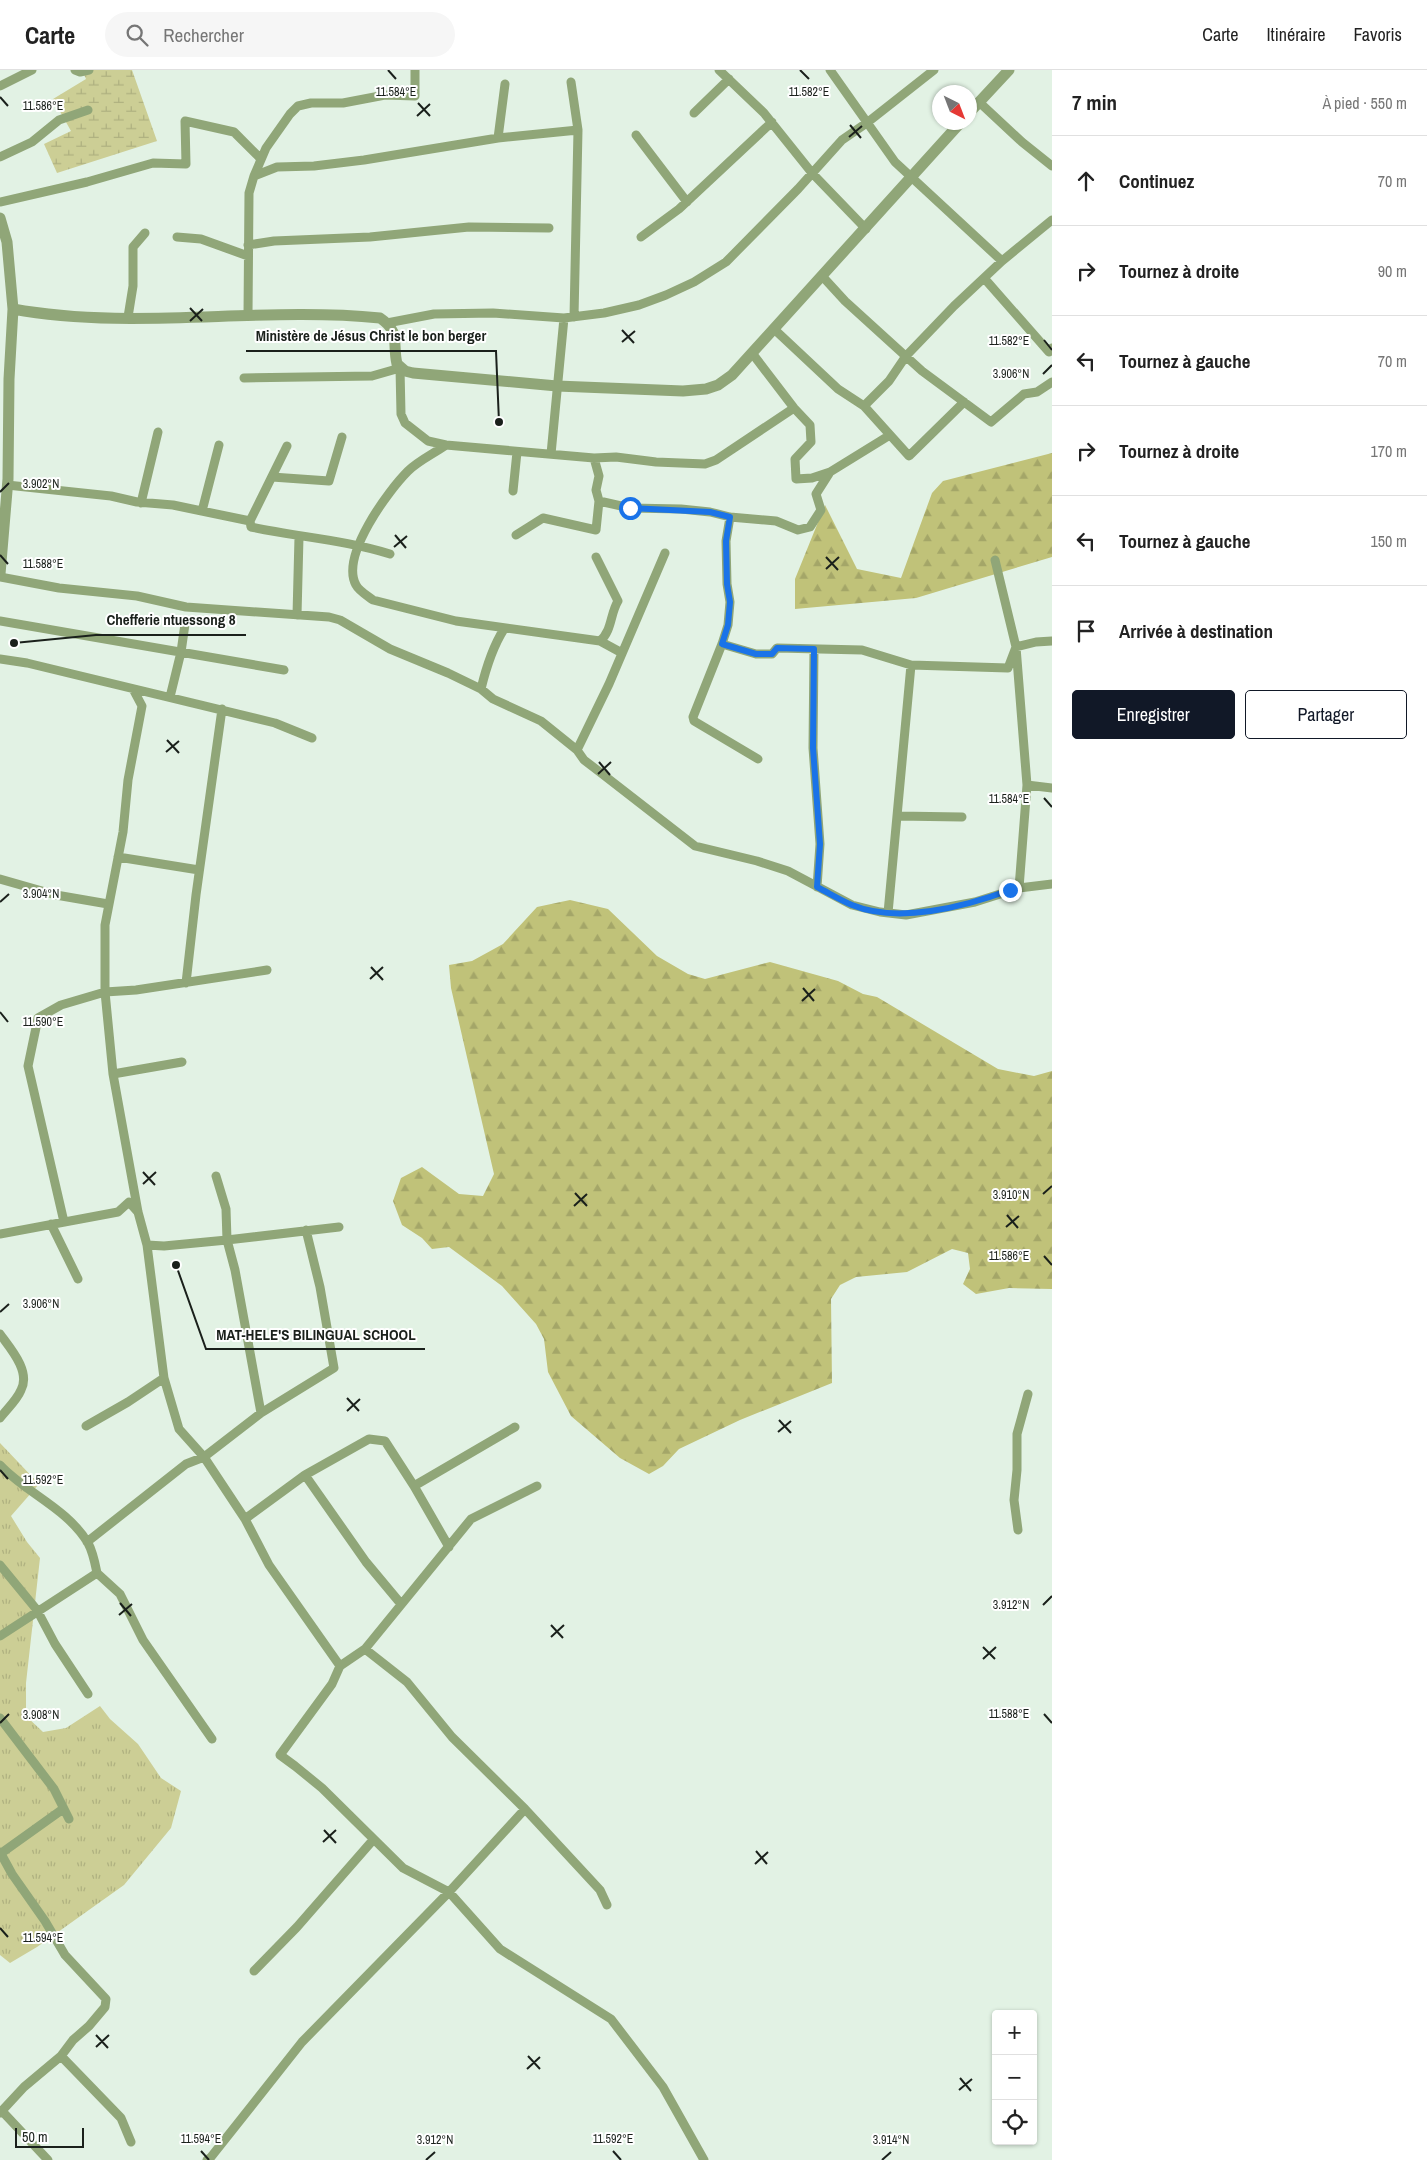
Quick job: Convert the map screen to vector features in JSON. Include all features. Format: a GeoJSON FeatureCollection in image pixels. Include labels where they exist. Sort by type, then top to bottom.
{"type":"FeatureCollection","features":[{"type":"Feature","properties":{"kind":"street"},"geometry":{"type":"LineString","coordinates":[[0,86],[32,70]]}},
{"type":"Feature","properties":{"kind":"street"},"geometry":{"type":"LineString","coordinates":[[75,70],[80,72],[89,70]]}},
{"type":"Feature","properties":{"kind":"street"},"geometry":{"type":"LineString","coordinates":[[248,315],[249,193],[266,148],[283,122],[298,106],[311,103],[343,103],[385,95],[415,96],[415,70]]}},
{"type":"Feature","properties":{"kind":"street"},"geometry":{"type":"LineString","coordinates":[[719,70],[772,122],[812,173],[866,229]]}},
{"type":"Feature","properties":{"kind":"street"},"geometry":{"type":"LineString","coordinates":[[830,70],[895,162],[1002,261]]}},
{"type":"Feature","properties":{"kind":"street"},"geometry":{"type":"LineString","coordinates":[[387,323],[434,314],[493,312],[564,318],[574,317],[639,305],[694,282],[726,262],[842,140],[934,70]]}},
{"type":"Feature","properties":{"kind":"street"},"geometry":{"type":"LineString","coordinates":[[977,105],[1009,70]]}},
{"type":"Feature","properties":{"kind":"street"},"geometry":{"type":"LineString","coordinates":[[694,113],[729,79]]}},
{"type":"Feature","properties":{"kind":"street"},"geometry":{"type":"LineString","coordinates":[[572,82],[578,130],[574,317]]}},
{"type":"Feature","properties":{"kind":"street"},"geometry":{"type":"LineString","coordinates":[[498,138],[504,84]]}},
{"type":"Feature","properties":{"kind":"street"},"geometry":{"type":"LineString","coordinates":[[980,102],[1022,142],[1052,166]]}},
{"type":"Feature","properties":{"kind":"street"},"geometry":{"type":"LineString","coordinates":[[0,157],[32,142],[59,120],[88,110]]}},
{"type":"Feature","properties":{"kind":"street"},"geometry":{"type":"LineString","coordinates":[[0,202],[87,182],[153,163],[186,164],[185,121],[234,132],[261,159]]}},
{"type":"Feature","properties":{"kind":"street"},"geometry":{"type":"LineString","coordinates":[[641,237],[687,202],[772,122]]}},
{"type":"Feature","properties":{"kind":"street"},"geometry":{"type":"LineString","coordinates":[[254,176],[277,167],[314,166],[364,160],[498,138],[578,130]]}},
{"type":"Feature","properties":{"kind":"street"},"geometry":{"type":"LineString","coordinates":[[244,378],[372,376],[400,368],[413,373],[557,386],[695,390],[718,384],[732,376],[954,130]]}},
{"type":"Feature","properties":{"kind":"street"},"geometry":{"type":"LineString","coordinates":[[636,135],[687,202]]}},
{"type":"Feature","properties":{"kind":"street"},"geometry":{"type":"LineString","coordinates":[[0,218],[13,309],[5,424],[4,460],[7,485],[0,575],[59,588],[138,596],[186,607],[329,617],[340,620],[390,649],[424,662],[541,722],[577,750],[590,764],[695,846],[757,861],[788,872],[852,905],[906,915],[975,902],[1019,888],[1052,884]]}},
{"type":"Feature","properties":{"kind":"street"},"geometry":{"type":"LineString","coordinates":[[864,406],[889,381],[906,356],[954,306],[1002,261],[1052,220]]}},
{"type":"Feature","properties":{"kind":"street"},"geometry":{"type":"LineString","coordinates":[[248,245],[274,241],[370,237],[469,227],[549,228]]}},
{"type":"Feature","properties":{"kind":"street"},"geometry":{"type":"LineString","coordinates":[[128,317],[134,247],[145,233]]}},
{"type":"Feature","properties":{"kind":"street"},"geometry":{"type":"LineString","coordinates":[[177,237],[201,239],[248,256]]}},
{"type":"Feature","properties":{"kind":"street"},"geometry":{"type":"LineString","coordinates":[[823,277],[844,302],[928,376],[991,422],[1024,394],[1037,392],[1052,382]]}},
{"type":"Feature","properties":{"kind":"street"},"geometry":{"type":"LineString","coordinates":[[984,278],[1048,352],[1052,348]]}},
{"type":"Feature","properties":{"kind":"street"},"geometry":{"type":"LineString","coordinates":[[13,309],[63,316],[211,318],[248,315],[380,318],[387,323],[395,334],[395,352],[400,368],[401,414],[405,423],[428,441],[446,445],[594,458],[616,457],[656,462],[704,464],[716,460],[794,408]]}},
{"type":"Feature","properties":{"kind":"street"},"geometry":{"type":"LineString","coordinates":[[550,454],[564,318]]}},
{"type":"Feature","properties":{"kind":"street"},"geometry":{"type":"LineString","coordinates":[[774,329],[838,389],[864,406],[909,456],[964,402]]}},
{"type":"Feature","properties":{"kind":"street"},"geometry":{"type":"LineString","coordinates":[[752,353],[794,408],[810,425],[811,442],[795,459],[796,479],[812,478],[830,472],[890,435]]}},
{"type":"Feature","properties":{"kind":"street"},"geometry":{"type":"LineString","coordinates":[[141,502],[158,432]]}},
{"type":"Feature","properties":{"kind":"street"},"geometry":{"type":"LineString","coordinates":[[272,477],[329,481],[342,437]]}},
{"type":"Feature","properties":{"kind":"street"},"geometry":{"type":"LineString","coordinates":[[202,511],[219,445]]}},
{"type":"Feature","properties":{"kind":"street"},"geometry":{"type":"LineString","coordinates":[[446,445],[410,469],[390,490],[359,545],[354,578],[356,586],[373,600],[456,621],[600,641],[622,652]]}},
{"type":"Feature","properties":{"kind":"street"},"geometry":{"type":"LineString","coordinates":[[287,446],[250,520],[251,527],[299,537],[359,545],[390,554]]}},
{"type":"Feature","properties":{"kind":"street"},"geometry":{"type":"LineString","coordinates":[[513,492],[517,452]]}},
{"type":"Feature","properties":{"kind":"street"},"geometry":{"type":"LineString","coordinates":[[516,534],[543,518],[596,530],[599,501],[596,490],[599,476],[594,458]]}},
{"type":"Feature","properties":{"kind":"street"},"geometry":{"type":"LineString","coordinates":[[599,501],[630,508],[710,512],[730,517],[776,521],[798,530],[810,527],[821,510],[816,494],[830,472]]}},
{"type":"Feature","properties":{"kind":"street"},"geometry":{"type":"LineString","coordinates":[[7,485],[111,496],[141,502],[172,505],[250,520]]}},
{"type":"Feature","properties":{"kind":"street"},"geometry":{"type":"LineString","coordinates":[[730,517],[726,549],[727,584],[730,602],[728,625],[693,718],[701,726],[758,759]]}},
{"type":"Feature","properties":{"kind":"street"},"geometry":{"type":"LineString","coordinates":[[297,615],[299,537]]}},
{"type":"Feature","properties":{"kind":"street"},"geometry":{"type":"LineString","coordinates":[[577,750],[665,553]]}},
{"type":"Feature","properties":{"kind":"street"},"geometry":{"type":"LineString","coordinates":[[596,557],[618,601],[608,630],[600,641]]}},
{"type":"Feature","properties":{"kind":"street"},"geometry":{"type":"LineString","coordinates":[[995,560],[1016,647],[1027,785],[1019,888]]}},
{"type":"Feature","properties":{"kind":"street"},"geometry":{"type":"LineString","coordinates":[[0,621],[284,670]]}},
{"type":"Feature","properties":{"kind":"street"},"geometry":{"type":"LineString","coordinates":[[170,697],[181,652],[185,624]]}},
{"type":"Feature","properties":{"kind":"street"},"geometry":{"type":"LineString","coordinates":[[481,690],[487,664],[496,641],[504,629]]}},
{"type":"Feature","properties":{"kind":"street"},"geometry":{"type":"LineString","coordinates":[[1016,647],[1036,642],[1052,641]]}},
{"type":"Feature","properties":{"kind":"street"},"geometry":{"type":"LineString","coordinates":[[722,644],[756,654],[772,654],[777,648],[862,650],[911,665],[1008,668],[1016,647]]}},
{"type":"Feature","properties":{"kind":"street"},"geometry":{"type":"LineString","coordinates":[[814,649],[813,748],[820,844],[817,887]]}},
{"type":"Feature","properties":{"kind":"street"},"geometry":{"type":"LineString","coordinates":[[0,659],[27,663],[222,709],[275,723],[312,738]]}},
{"type":"Feature","properties":{"kind":"street"},"geometry":{"type":"LineString","coordinates":[[888,913],[911,665]]}},
{"type":"Feature","properties":{"kind":"street"},"geometry":{"type":"LineString","coordinates":[[133,689],[142,706],[128,780],[123,832],[105,925],[105,992],[113,1074],[138,1212],[146,1245],[164,1378],[179,1429],[204,1458],[245,1519],[269,1565],[340,1666]]}},
{"type":"Feature","properties":{"kind":"street"},"geometry":{"type":"LineString","coordinates":[[186,983],[199,870],[222,709]]}},
{"type":"Feature","properties":{"kind":"street"},"geometry":{"type":"LineString","coordinates":[[1027,785],[1052,788]]}},
{"type":"Feature","properties":{"kind":"street"},"geometry":{"type":"LineString","coordinates":[[897,816],[962,817]]}},
{"type":"Feature","properties":{"kind":"street"},"geometry":{"type":"LineString","coordinates":[[118,857],[199,870]]}},
{"type":"Feature","properties":{"kind":"street"},"geometry":{"type":"LineString","coordinates":[[0,879],[56,895],[108,904]]}},
{"type":"Feature","properties":{"kind":"street"},"geometry":{"type":"LineString","coordinates":[[64,1222],[28,1066],[38,1018],[61,1005],[105,992],[186,983],[267,970]]}},
{"type":"Feature","properties":{"kind":"street"},"geometry":{"type":"LineString","coordinates":[[113,1074],[182,1062]]}},
{"type":"Feature","properties":{"kind":"street"},"geometry":{"type":"LineString","coordinates":[[216,1176],[226,1209],[227,1240],[235,1270],[261,1413]]}},
{"type":"Feature","properties":{"kind":"street"},"geometry":{"type":"LineString","coordinates":[[0,1234],[118,1212],[129,1202],[138,1212]]}},
{"type":"Feature","properties":{"kind":"street"},"geometry":{"type":"LineString","coordinates":[[51,1224],[78,1279]]}},
{"type":"Feature","properties":{"kind":"street"},"geometry":{"type":"LineString","coordinates":[[146,1245],[164,1246],[339,1227]]}},
{"type":"Feature","properties":{"kind":"street"},"geometry":{"type":"LineString","coordinates":[[87,1542],[186,1464],[204,1458],[261,1413],[334,1368],[320,1287],[306,1230]]}},
{"type":"Feature","properties":{"kind":"street"},"geometry":{"type":"LineString","coordinates":[[0,1334],[20,1365],[23,1378],[22,1390],[0,1418]]}},
{"type":"Feature","properties":{"kind":"street"},"geometry":{"type":"LineString","coordinates":[[86,1426],[128,1402],[164,1378]]}},
{"type":"Feature","properties":{"kind":"street"},"geometry":{"type":"LineString","coordinates":[[1018,1530],[1014,1500],[1018,1434],[1028,1394]]}},
{"type":"Feature","properties":{"kind":"street"},"geometry":{"type":"LineString","coordinates":[[414,1486],[515,1427]]}},
{"type":"Feature","properties":{"kind":"street"},"geometry":{"type":"LineString","coordinates":[[245,1519],[305,1475],[369,1439],[385,1441],[414,1486],[448,1547]]}},
{"type":"Feature","properties":{"kind":"street"},"geometry":{"type":"LineString","coordinates":[[0,1465],[11,1477],[61,1513],[87,1542],[97,1573],[120,1594],[143,1640],[212,1739]]}},
{"type":"Feature","properties":{"kind":"street"},"geometry":{"type":"LineString","coordinates":[[305,1475],[366,1562],[401,1604]]}},
{"type":"Feature","properties":{"kind":"street"},"geometry":{"type":"LineString","coordinates":[[537,1486],[471,1519],[365,1650],[340,1666],[332,1684],[280,1755],[322,1788],[403,1868],[449,1892],[500,1949],[611,2019],[664,2087],[704,2160]]}},
{"type":"Feature","properties":{"kind":"street"},"geometry":{"type":"LineString","coordinates":[[0,1565],[37,1610],[55,1644],[88,1694]]}},
{"type":"Feature","properties":{"kind":"street"},"geometry":{"type":"LineString","coordinates":[[0,1636],[37,1610],[97,1573]]}},
{"type":"Feature","properties":{"kind":"street"},"geometry":{"type":"LineString","coordinates":[[365,1650],[407,1682],[452,1737],[525,1809],[600,1890],[607,1905]]}},
{"type":"Feature","properties":{"kind":"street"},"geometry":{"type":"LineString","coordinates":[[0,1718],[54,1789],[69,1819]]}},
{"type":"Feature","properties":{"kind":"street"},"geometry":{"type":"LineString","coordinates":[[48,2160],[1,2112],[24,2087],[62,2056],[73,2040],[106,2007],[106,1999],[65,1955],[0,1853],[64,1809]]}},
{"type":"Feature","properties":{"kind":"street"},"geometry":{"type":"LineString","coordinates":[[206,2160],[211,2157],[302,2042],[449,1892],[525,1809]]}},
{"type":"Feature","properties":{"kind":"street"},"geometry":{"type":"LineString","coordinates":[[254,1971],[297,1927],[373,1840]]}},
{"type":"Feature","properties":{"kind":"street"},"geometry":{"type":"LineString","coordinates":[[62,2056],[121,2118],[131,2142]]}},
{"type":"Feature","properties":{"kind":"green space"},"geometry":{"type":"Polygon","coordinates":[[[82,70],[132,70],[157,141],[57,173],[44,144],[71,131],[53,99],[86,79],[82,70]]]}},
{"type":"Feature","properties":{"kind":"green space"},"geometry":{"type":"Polygon","coordinates":[[[1052,453],[1052,557],[916,598],[795,609],[795,579],[825,505],[857,569],[901,578],[932,493],[943,481],[1052,453]]]}},
{"type":"Feature","properties":{"kind":"green space"},"geometry":{"type":"Polygon","coordinates":[[[570,900],[608,909],[657,956],[688,974],[705,979],[770,962],[838,981],[863,994],[877,997],[998,1069],[1034,1076],[1052,1071],[1052,1289],[1009,1288],[976,1294],[963,1284],[970,1269],[968,1253],[952,1249],[907,1272],[856,1277],[840,1285],[831,1299],[832,1383],[740,1420],[679,1449],[663,1466],[649,1474],[620,1458],[571,1416],[548,1372],[544,1339],[536,1324],[502,1286],[449,1247],[432,1249],[422,1238],[402,1225],[393,1201],[401,1178],[422,1167],[459,1194],[483,1196],[494,1174],[451,988],[449,965],[472,961],[503,944],[537,907],[570,900]]]}},
{"type":"Feature","properties":{"kind":"green space"},"geometry":{"type":"Polygon","coordinates":[[[0,1443],[39,1484],[11,1516],[27,1542],[40,1558],[26,1683],[26,1716],[43,1732],[66,1728],[100,1706],[110,1719],[138,1744],[161,1778],[181,1791],[171,1828],[124,1885],[37,1947],[10,1963],[0,1955],[0,1443]]]}},
{"type":"Feature","properties":{"kind":"place","name":"Ministère de Jésus Christ le bon berger"},"geometry":{"type":"Point","coordinates":[499,422]}},
{"type":"Feature","properties":{"kind":"place","name":"Chefferie ntuessong 8"},"geometry":{"type":"Point","coordinates":[14,643]}},
{"type":"Feature","properties":{"kind":"place","name":"MAT-HELE'S BILINGUAL SCHOOL"},"geometry":{"type":"Point","coordinates":[176,1265]}},
{"type":"Feature","properties":{"kind":"route"},"geometry":{"type":"LineString","coordinates":[[630,508],[681,509],[710,512],[730,517],[726,541],[727,584],[730,602],[728,625],[722,644],[756,654],[772,654],[777,648],[814,649],[813,748],[820,844],[817,887],[852,905],[880,912],[906,915],[975,902],[1010,890]]}}]}
